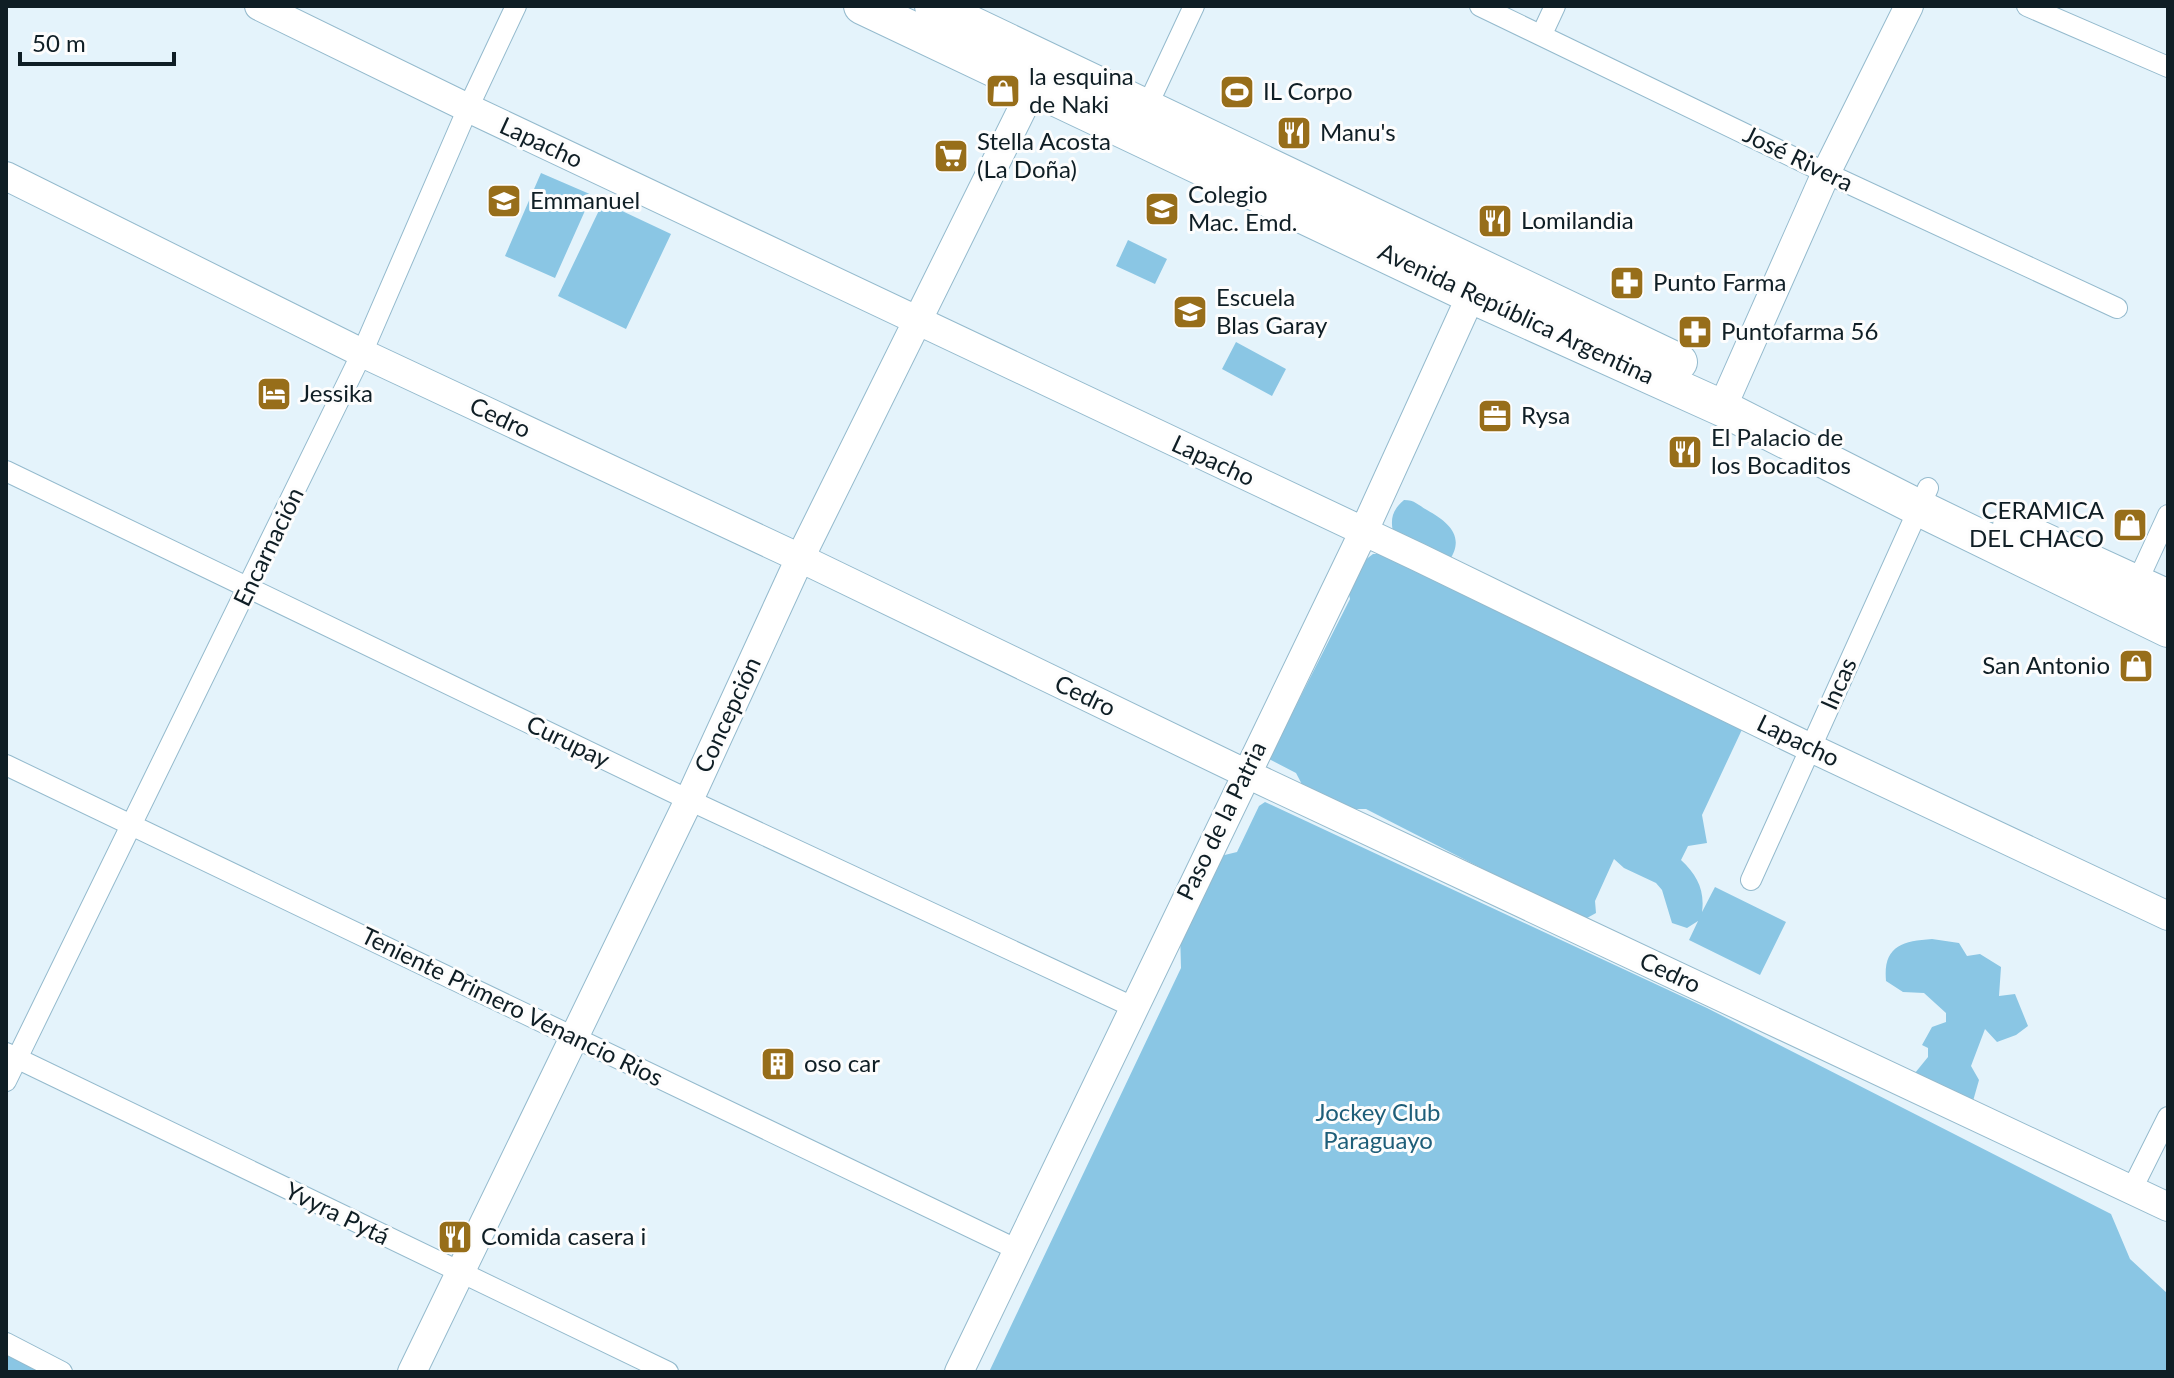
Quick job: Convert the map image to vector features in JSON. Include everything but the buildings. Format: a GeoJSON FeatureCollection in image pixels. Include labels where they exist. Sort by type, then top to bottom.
{"type":"FeatureCollection","features":[{"type":"Feature","properties":{"kind":"highway","name":"Avenida República Argentina"},"geometry":{"type":"LineString","coordinates":[[862,6],[1039,74],[1728,398],[1922,498],[2143,597],[2168,629]]}},
{"type":"Feature","properties":{"kind":"highway","name":"Avenida República Argentina"},"geometry":{"type":"LineString","coordinates":[[933,6],[1039,74]]}},
{"type":"Feature","properties":{"kind":"street","name":"Lapacho"},"geometry":{"type":"LineString","coordinates":[[259,6],[2168,916]]}},
{"type":"Feature","properties":{"kind":"street","name":"Encarnación"},"geometry":{"type":"LineString","coordinates":[[6,1081],[12,1055],[133,824],[362,353],[468,108],[516,6]]}},
{"type":"Feature","properties":{"kind":"street"},"geometry":{"type":"LineString","coordinates":[[1140,121],[1194,6]]}},
{"type":"Feature","properties":{"kind":"street","name":"José Rivera"},"geometry":{"type":"LineString","coordinates":[[1480,6],[1826,173],[2117,308]]}},
{"type":"Feature","properties":{"kind":"street"},"geometry":{"type":"LineString","coordinates":[[1542,34],[1555,6]]}},
{"type":"Feature","properties":{"kind":"street"},"geometry":{"type":"LineString","coordinates":[[1728,398],[1826,173],[1909,6]]}},
{"type":"Feature","properties":{"kind":"street"},"geometry":{"type":"LineString","coordinates":[[2027,6],[2168,67]]}},
{"type":"Feature","properties":{"kind":"street","name":"Concepción"},"geometry":{"type":"LineString","coordinates":[[412,1372],[689,800],[800,558],[1039,74]]}},
{"type":"Feature","properties":{"kind":"street","name":"Cedro"},"geometry":{"type":"LineString","coordinates":[[6,176],[362,353],[2168,1207]]}},
{"type":"Feature","properties":{"kind":"street","name":"Paso de la Patria"},"geometry":{"type":"LineString","coordinates":[[959,1372],[1363,533],[1478,282]]}},
{"type":"Feature","properties":{"kind":"street","name":"Curupay"},"geometry":{"type":"LineString","coordinates":[[6,471],[689,800],[1133,1007]]}},
{"type":"Feature","properties":{"kind":"street","name":"Incas"},"geometry":{"type":"LineString","coordinates":[[1751,880],[1922,498]]}},
{"type":"Feature","properties":{"kind":"street"},"geometry":{"type":"LineString","coordinates":[[2143,597],[2168,515]]}},
{"type":"Feature","properties":{"kind":"street","name":"Teniente Primero Venancio Rios"},"geometry":{"type":"LineString","coordinates":[[6,765],[1018,1250]]}},
{"type":"Feature","properties":{"kind":"street","name":"Yvyra Pytá"},"geometry":{"type":"LineString","coordinates":[[12,1055],[668,1372]]}},
{"type":"Feature","properties":{"kind":"street"},"geometry":{"type":"LineString","coordinates":[[2132,1189],[2168,1117]]}},
{"type":"Feature","properties":{"kind":"street"},"geometry":{"type":"LineString","coordinates":[[6,1343],[62,1372]]}},
{"type":"Feature","properties":{"kind":"green space"},"geometry":{"type":"Polygon","coordinates":[[[541,173],[592,195],[555,278],[505,256],[541,173]]]}},
{"type":"Feature","properties":{"kind":"green space"},"geometry":{"type":"Polygon","coordinates":[[[603,202],[671,234],[626,329],[558,296],[603,202]]]}},
{"type":"Feature","properties":{"kind":"green space"},"geometry":{"type":"Polygon","coordinates":[[[1128,240],[1167,259],[1155,284],[1116,266],[1128,240]]]}},
{"type":"Feature","properties":{"kind":"green space"},"geometry":{"type":"Polygon","coordinates":[[[1236,342],[1286,369],[1272,396],[1222,369],[1236,342]]]}},
{"type":"Feature","properties":{"kind":"green space"},"geometry":{"type":"Polygon","coordinates":[[[1404,500],[1414,502],[1448,525],[1456,544],[1449,561],[1394,536],[1393,516],[1404,500]]]}},
{"type":"Feature","properties":{"kind":"green space"},"geometry":{"type":"Polygon","coordinates":[[[1373,554],[1390,554],[1746,721],[1702,815],[1707,843],[1688,846],[1681,860],[1699,883],[1702,912],[1715,887],[1786,922],[1760,975],[1689,940],[1698,921],[1687,928],[1672,923],[1662,890],[1656,883],[1624,868],[1614,859],[1595,901],[1596,913],[1587,918],[1555,906],[1366,809],[1352,809],[1306,792],[1296,773],[1269,759],[1350,599],[1360,564],[1373,554]]]}},
{"type":"Feature","properties":{"kind":"green space","name":"Jockey Club Paraguayo"},"geometry":{"type":"Polygon","coordinates":[[[1265,802],[1707,1008],[2111,1214],[2130,1259],[2168,1294],[2168,1372],[989,1372],[1181,968],[1180,932],[1204,860],[1237,852],[1259,806],[1265,802]]]}},
{"type":"Feature","properties":{"kind":"green space"},"geometry":{"type":"Polygon","coordinates":[[[1932,939],[1959,943],[1967,956],[1980,954],[2001,967],[1999,996],[2015,994],[2028,1026],[2016,1035],[1997,1042],[1985,1029],[1971,1066],[1979,1080],[1973,1101],[1915,1073],[1928,1057],[1928,1048],[1922,1045],[1932,1027],[1946,1022],[1946,1013],[1924,993],[1903,992],[1886,981],[1888,960],[1896,948],[1932,939]]]}},
{"type":"Feature","properties":{"kind":"green space"},"geometry":{"type":"Polygon","coordinates":[[[6,1342],[34,1368],[35,1372],[6,1372],[6,1342]]]}},
{"type":"Feature","properties":{"kind":"place","name":"la esquina de Naki"},"geometry":{"type":"Point","coordinates":[1003,91]}},
{"type":"Feature","properties":{"kind":"place","name":"IL Corpo"},"geometry":{"type":"Point","coordinates":[1237,92]}},
{"type":"Feature","properties":{"kind":"place","name":"Manu's"},"geometry":{"type":"Point","coordinates":[1294,133]}},
{"type":"Feature","properties":{"kind":"place","name":"Stella Acosta (La Doña)"},"geometry":{"type":"Point","coordinates":[951,156]}},
{"type":"Feature","properties":{"kind":"place","name":"Emmanuel"},"geometry":{"type":"Point","coordinates":[504,201]}},
{"type":"Feature","properties":{"kind":"place","name":"Colegio Mac. Emd."},"geometry":{"type":"Point","coordinates":[1162,209]}},
{"type":"Feature","properties":{"kind":"place","name":"Lomilandia"},"geometry":{"type":"Point","coordinates":[1495,221]}},
{"type":"Feature","properties":{"kind":"place","name":"Punto Farma"},"geometry":{"type":"Point","coordinates":[1627,283]}},
{"type":"Feature","properties":{"kind":"place","name":"Escuela Blas Garay"},"geometry":{"type":"Point","coordinates":[1190,312]}},
{"type":"Feature","properties":{"kind":"place","name":"Puntofarma 56"},"geometry":{"type":"Point","coordinates":[1695,332]}},
{"type":"Feature","properties":{"kind":"place","name":"Jessika"},"geometry":{"type":"Point","coordinates":[274,394]}},
{"type":"Feature","properties":{"kind":"place","name":"Rysa"},"geometry":{"type":"Point","coordinates":[1495,416]}},
{"type":"Feature","properties":{"kind":"place","name":"El Palacio de los Bocaditos"},"geometry":{"type":"Point","coordinates":[1685,452]}},
{"type":"Feature","properties":{"kind":"place","name":"CERAMICA DEL CHACO"},"geometry":{"type":"Point","coordinates":[2130,525]}},
{"type":"Feature","properties":{"kind":"place","name":"San Antonio"},"geometry":{"type":"Point","coordinates":[2136,666]}},
{"type":"Feature","properties":{"kind":"place","name":"oso car"},"geometry":{"type":"Point","coordinates":[778,1064]}},
{"type":"Feature","properties":{"kind":"place","name":"Comida casera i"},"geometry":{"type":"Point","coordinates":[455,1237]}}]}
